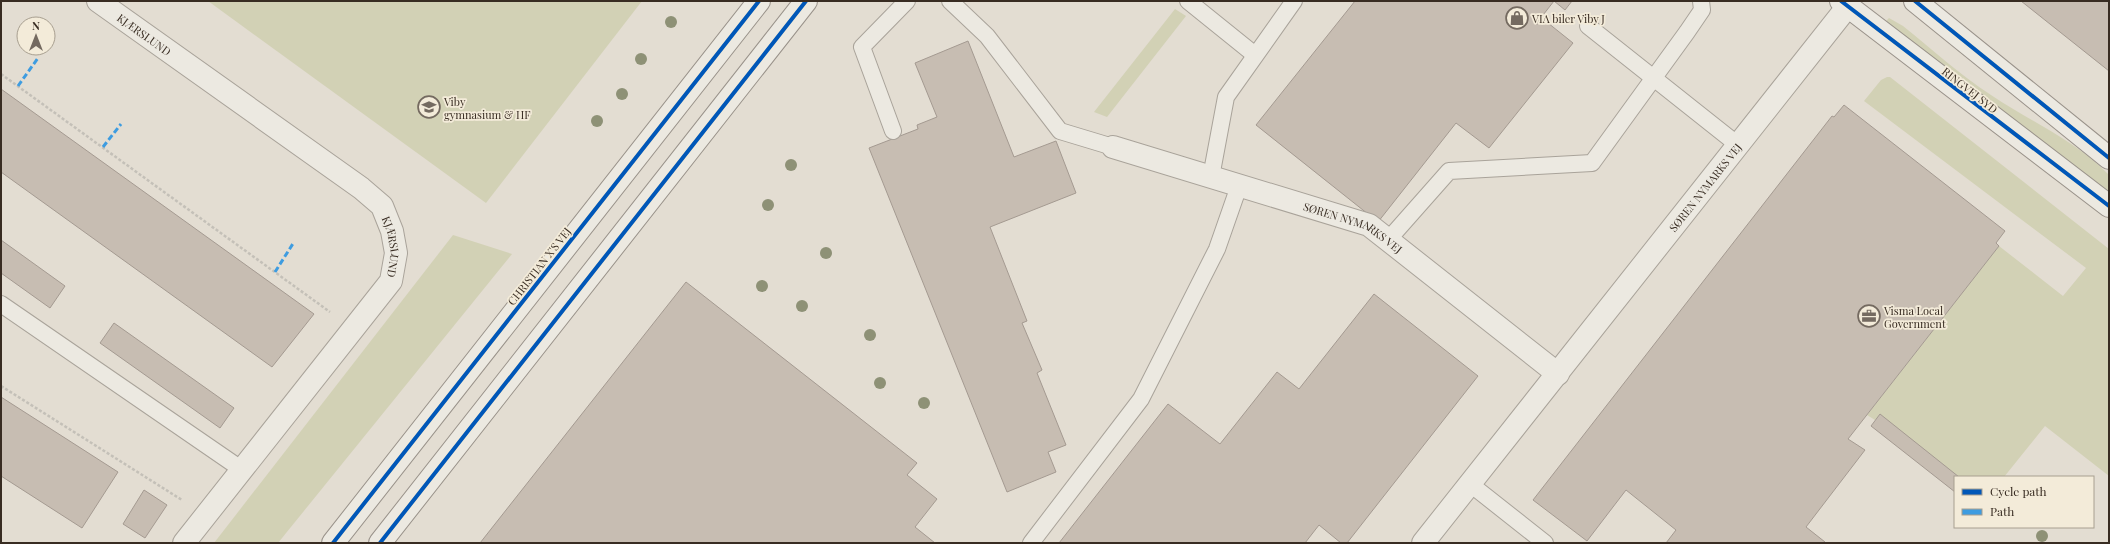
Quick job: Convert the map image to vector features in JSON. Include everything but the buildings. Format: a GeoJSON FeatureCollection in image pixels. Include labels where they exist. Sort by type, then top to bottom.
{"type":"FeatureCollection","features":[{"type":"Feature","properties":{"kind":"street","name":"KJÆRSLUND"},"geometry":{"type":"LineString","coordinates":[[98,1],[351,180],[382,206],[392,231],[396,253],[391,281],[241,468],[184,543]]}},
{"type":"Feature","properties":{"kind":"street","name":"CHRISTIAN X'S VEJ"},"geometry":{"type":"LineString","coordinates":[[333,543],[759,1]]}},
{"type":"Feature","properties":{"kind":"street"},"geometry":{"type":"LineString","coordinates":[[380,543],[806,1]]}},
{"type":"Feature","properties":{"kind":"street"},"geometry":{"type":"LineString","coordinates":[[1915,1],[2109,158]]}},
{"type":"Feature","properties":{"kind":"street","name":"SØREN NYMARKS VEJ"},"geometry":{"type":"LineString","coordinates":[[1423,543],[1738,145],[1847,3]]}},
{"type":"Feature","properties":{"kind":"street","name":"RINGVEJ SYD"},"geometry":{"type":"LineString","coordinates":[[1847,3],[2109,206]]}},
{"type":"Feature","properties":{"kind":"street","name":"SØREN NYMARKS VEJ"},"geometry":{"type":"LineString","coordinates":[[1113,147],[1370,225],[1558,374]]}},
{"type":"Feature","properties":{"kind":"lane"},"geometry":{"type":"LineString","coordinates":[[893,132],[862,47],[907,1]]}},
{"type":"Feature","properties":{"kind":"lane"},"geometry":{"type":"LineString","coordinates":[[950,1],[987,36],[1060,132],[1113,147]]}},
{"type":"Feature","properties":{"kind":"lane"},"geometry":{"type":"LineString","coordinates":[[1188,1],[1256,55]]}},
{"type":"Feature","properties":{"kind":"lane"},"geometry":{"type":"LineString","coordinates":[[1211,177],[1226,97],[1294,1]]}},
{"type":"Feature","properties":{"kind":"lane"},"geometry":{"type":"LineString","coordinates":[[1388,240],[1449,172],[1592,163],[1702,10],[1701,1]]}},
{"type":"Feature","properties":{"kind":"lane"},"geometry":{"type":"LineString","coordinates":[[1588,26],[1738,145]]}},
{"type":"Feature","properties":{"kind":"lane"},"geometry":{"type":"LineString","coordinates":[[1031,543],[1141,399],[1217,249],[1239,186]]}},
{"type":"Feature","properties":{"kind":"lane"},"geometry":{"type":"LineString","coordinates":[[1,304],[241,468]]}},
{"type":"Feature","properties":{"kind":"lane"},"geometry":{"type":"LineString","coordinates":[[1469,483],[1545,543]]}},
{"type":"Feature","properties":{"kind":"path"},"geometry":{"type":"LineString","coordinates":[[1,74],[353,329]]}},
{"type":"Feature","properties":{"kind":"path"},"geometry":{"type":"LineString","coordinates":[[1,386],[206,515]]}},
{"type":"Feature","properties":{"kind":"green space","name":"Viby gymnasium & HF"},"geometry":{"type":"Polygon","coordinates":[[[208,1],[642,1],[486,203],[208,1]]]}},
{"type":"Feature","properties":{"kind":"green space"},"geometry":{"type":"Polygon","coordinates":[[[1175,9],[1186,16],[1107,117],[1094,112],[1175,9]]]}},
{"type":"Feature","properties":{"kind":"green space"},"geometry":{"type":"Polygon","coordinates":[[[1889,18],[1903,26],[1980,87],[2006,105],[2067,141],[2096,163],[2109,175],[2109,192],[1884,23],[1889,18]]]}},
{"type":"Feature","properties":{"kind":"green space"},"geometry":{"type":"Polygon","coordinates":[[[1890,77],[2109,249],[2109,476],[2045,426],[2005,476],[1958,476],[1880,415],[1875,420],[1867,415],[1999,246],[2063,296],[2086,268],[1864,101],[1881,80],[1890,77]]]}},
{"type":"Feature","properties":{"kind":"green space"},"geometry":{"type":"Polygon","coordinates":[[[453,235],[512,254],[278,543],[214,543],[453,235]]]}},
{"type":"Feature","properties":{"kind":"marked path"},"geometry":{"type":"LineString","coordinates":[[18,86],[38,58]]}},
{"type":"Feature","properties":{"kind":"marked path"},"geometry":{"type":"LineString","coordinates":[[103,147],[121,124]]}},
{"type":"Feature","properties":{"kind":"marked path"},"geometry":{"type":"LineString","coordinates":[[275,272],[294,242]]}},
{"type":"Feature","properties":{"kind":"cycle path"},"geometry":{"type":"LineString","coordinates":[[333,543],[759,1]]}},
{"type":"Feature","properties":{"kind":"cycle path"},"geometry":{"type":"LineString","coordinates":[[380,543],[806,1]]}},
{"type":"Feature","properties":{"kind":"cycle path"},"geometry":{"type":"LineString","coordinates":[[1841,1],[2109,206]]}},
{"type":"Feature","properties":{"kind":"cycle path"},"geometry":{"type":"LineString","coordinates":[[1915,1],[2109,158]]}},
{"type":"Feature","properties":{"kind":"place","name":"VIA biler Viby J"},"geometry":{"type":"Point","coordinates":[1517,18]}},
{"type":"Feature","properties":{"kind":"place","name":"Viby gymnasium & HF"},"geometry":{"type":"Point","coordinates":[429,107]}},
{"type":"Feature","properties":{"kind":"place","name":"Visma Local Government"},"geometry":{"type":"Point","coordinates":[1869,316]}}]}
